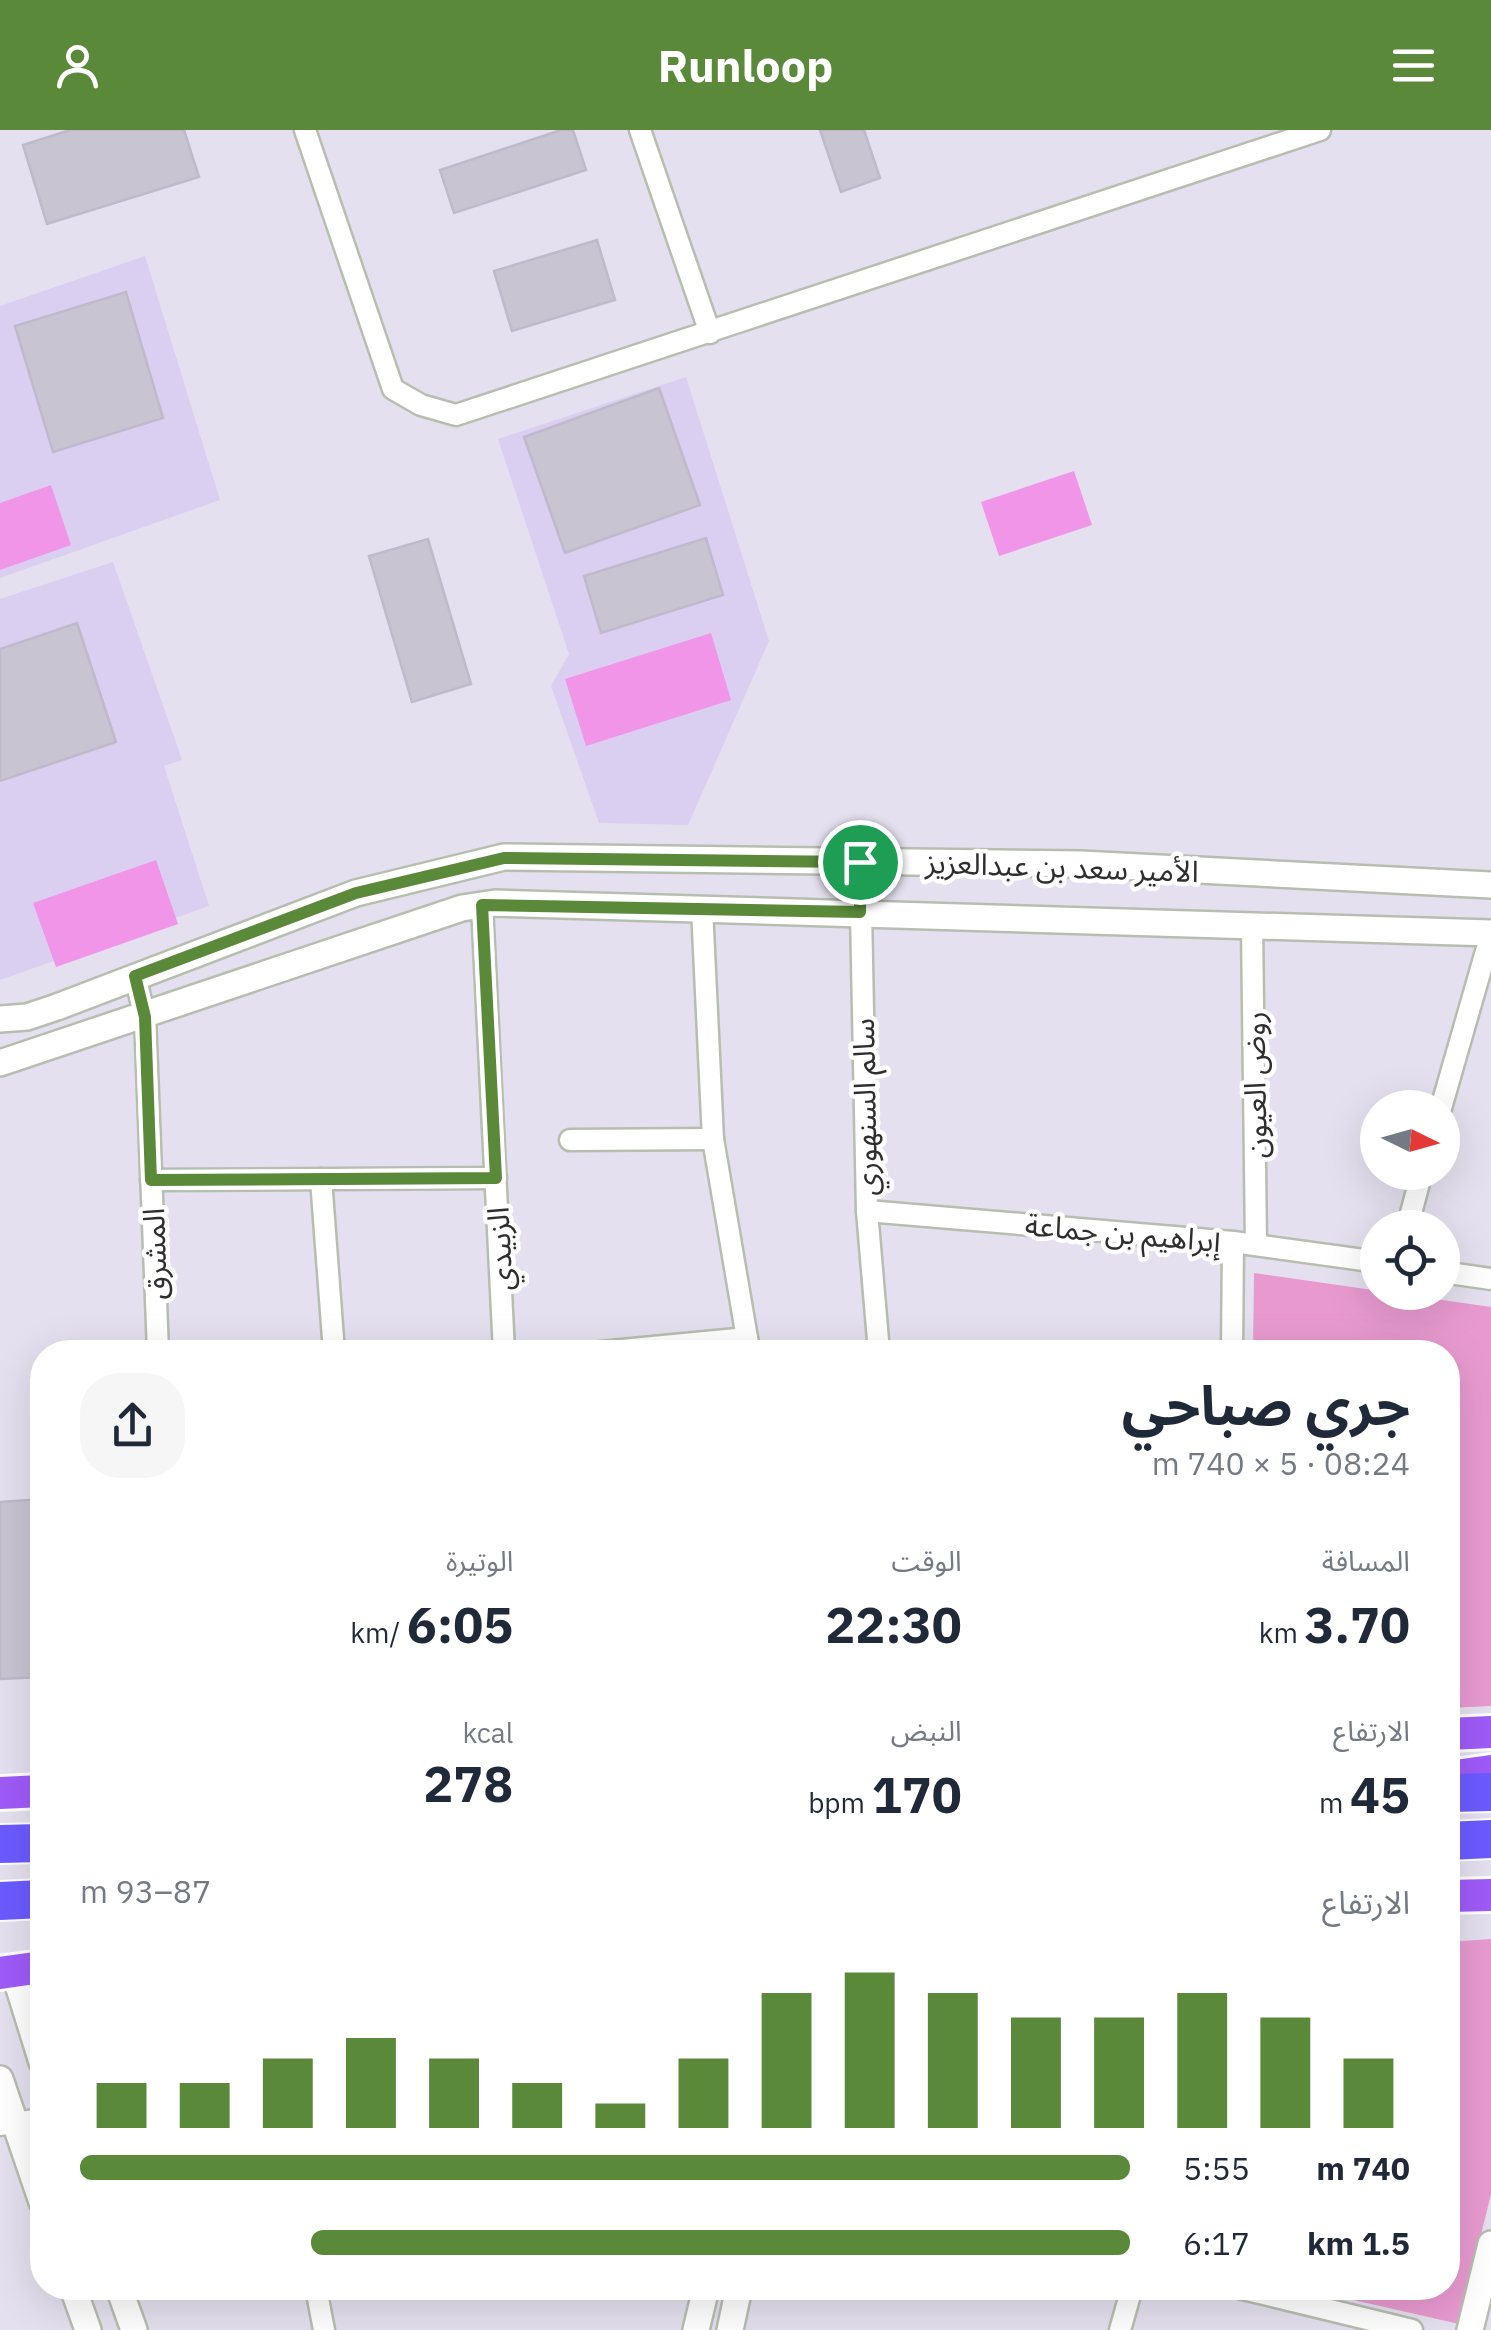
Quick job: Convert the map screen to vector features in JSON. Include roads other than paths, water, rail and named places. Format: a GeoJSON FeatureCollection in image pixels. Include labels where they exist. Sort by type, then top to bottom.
{"type":"FeatureCollection","features":[{"type":"Feature","properties":{"kind":"highway"},"geometry":{"type":"LineString","coordinates":[[1460,1793],[1491,1792]]}},
{"type":"Feature","properties":{"kind":"highway"},"geometry":{"type":"LineString","coordinates":[[0,1844],[30,1843]]}},
{"type":"Feature","properties":{"kind":"highway"},"geometry":{"type":"LineString","coordinates":[[0,1900],[30,1899]]}},
{"type":"Feature","properties":{"kind":"main road"},"geometry":{"type":"LineString","coordinates":[[1460,1733],[1491,1732]]}},
{"type":"Feature","properties":{"kind":"main road"},"geometry":{"type":"LineString","coordinates":[[1460,1775],[1491,1772]]}},
{"type":"Feature","properties":{"kind":"main road"},"geometry":{"type":"LineString","coordinates":[[0,1793],[30,1792]]}},
{"type":"Feature","properties":{"kind":"main road"},"geometry":{"type":"LineString","coordinates":[[1460,1896],[1491,1895]]}},
{"type":"Feature","properties":{"kind":"street"},"geometry":{"type":"LineString","coordinates":[[306,130],[393,389],[420,405],[456,415],[1320,130]]}},
{"type":"Feature","properties":{"kind":"street"},"geometry":{"type":"LineString","coordinates":[[640,130],[710,333]]}},
{"type":"Feature","properties":{"kind":"street","name":"الأمير سعد بن عبدالعزيز"},"geometry":{"type":"LineString","coordinates":[[0,1019],[27,1017],[356,893],[504,858],[1080,864],[1491,885]]}},
{"type":"Feature","properties":{"kind":"street","name":"سالم السنهوري"},"geometry":{"type":"LineString","coordinates":[[860,862],[867,1210],[878,1340]]}},
{"type":"Feature","properties":{"kind":"street","name":"الأمير سعد بن عبدالعزيز"},"geometry":{"type":"LineString","coordinates":[[0,1062],[482,905],[860,912],[1491,934]]}},
{"type":"Feature","properties":{"kind":"street","name":"الزبيدي"},"geometry":{"type":"LineString","coordinates":[[482,905],[503,1340]]}},
{"type":"Feature","properties":{"kind":"street"},"geometry":{"type":"LineString","coordinates":[[702,908],[713,1139],[748,1340]]}},
{"type":"Feature","properties":{"kind":"street","name":"روض العيون"},"geometry":{"type":"LineString","coordinates":[[1252,926],[1256,1245]]}},
{"type":"Feature","properties":{"kind":"street"},"geometry":{"type":"LineString","coordinates":[[1446,1090],[1491,934]]}},
{"type":"Feature","properties":{"kind":"street","name":"المشرق"},"geometry":{"type":"LineString","coordinates":[[135,976],[145,1017],[158,1340]]}},
{"type":"Feature","properties":{"kind":"street"},"geometry":{"type":"LineString","coordinates":[[570,1140],[713,1139]]}},
{"type":"Feature","properties":{"kind":"street"},"geometry":{"type":"LineString","coordinates":[[151,1180],[496,1178]]}},
{"type":"Feature","properties":{"kind":"street"},"geometry":{"type":"LineString","coordinates":[[320,1179],[333,1340]]}},
{"type":"Feature","properties":{"kind":"street","name":"إبراهيم بن جماعة"},"geometry":{"type":"LineString","coordinates":[[867,1210],[1233,1242],[1360,1259]]}},
{"type":"Feature","properties":{"kind":"street"},"geometry":{"type":"LineString","coordinates":[[1232,1340],[1233,1242]]}},
{"type":"Feature","properties":{"kind":"street"},"geometry":{"type":"LineString","coordinates":[[1460,1275],[1491,1279]]}},
{"type":"Feature","properties":{"kind":"street"},"geometry":{"type":"LineString","coordinates":[[19,1970],[30,2014]]}},
{"type":"Feature","properties":{"kind":"street"},"geometry":{"type":"LineString","coordinates":[[0,2079],[8,2124],[30,2174]]}},
{"type":"Feature","properties":{"kind":"street"},"geometry":{"type":"LineString","coordinates":[[1470,2330],[1491,2244]]}},
{"type":"Feature","properties":{"kind":"street"},"geometry":{"type":"LineString","coordinates":[[77,2300],[88,2330]]}},
{"type":"Feature","properties":{"kind":"street"},"geometry":{"type":"LineString","coordinates":[[124,2300],[134,2330]]}},
{"type":"Feature","properties":{"kind":"street"},"geometry":{"type":"LineString","coordinates":[[318,2300],[324,2330]]}},
{"type":"Feature","properties":{"kind":"street"},"geometry":{"type":"LineString","coordinates":[[696,2330],[703,2300]]}},
{"type":"Feature","properties":{"kind":"street"},"geometry":{"type":"LineString","coordinates":[[730,2330],[736,2300]]}},
{"type":"Feature","properties":{"kind":"street"},"geometry":{"type":"LineString","coordinates":[[1120,2330],[1129,2300]]}},
{"type":"Feature","properties":{"kind":"street"},"geometry":{"type":"LineString","coordinates":[[1288,2300],[1412,2330]]}}]}
